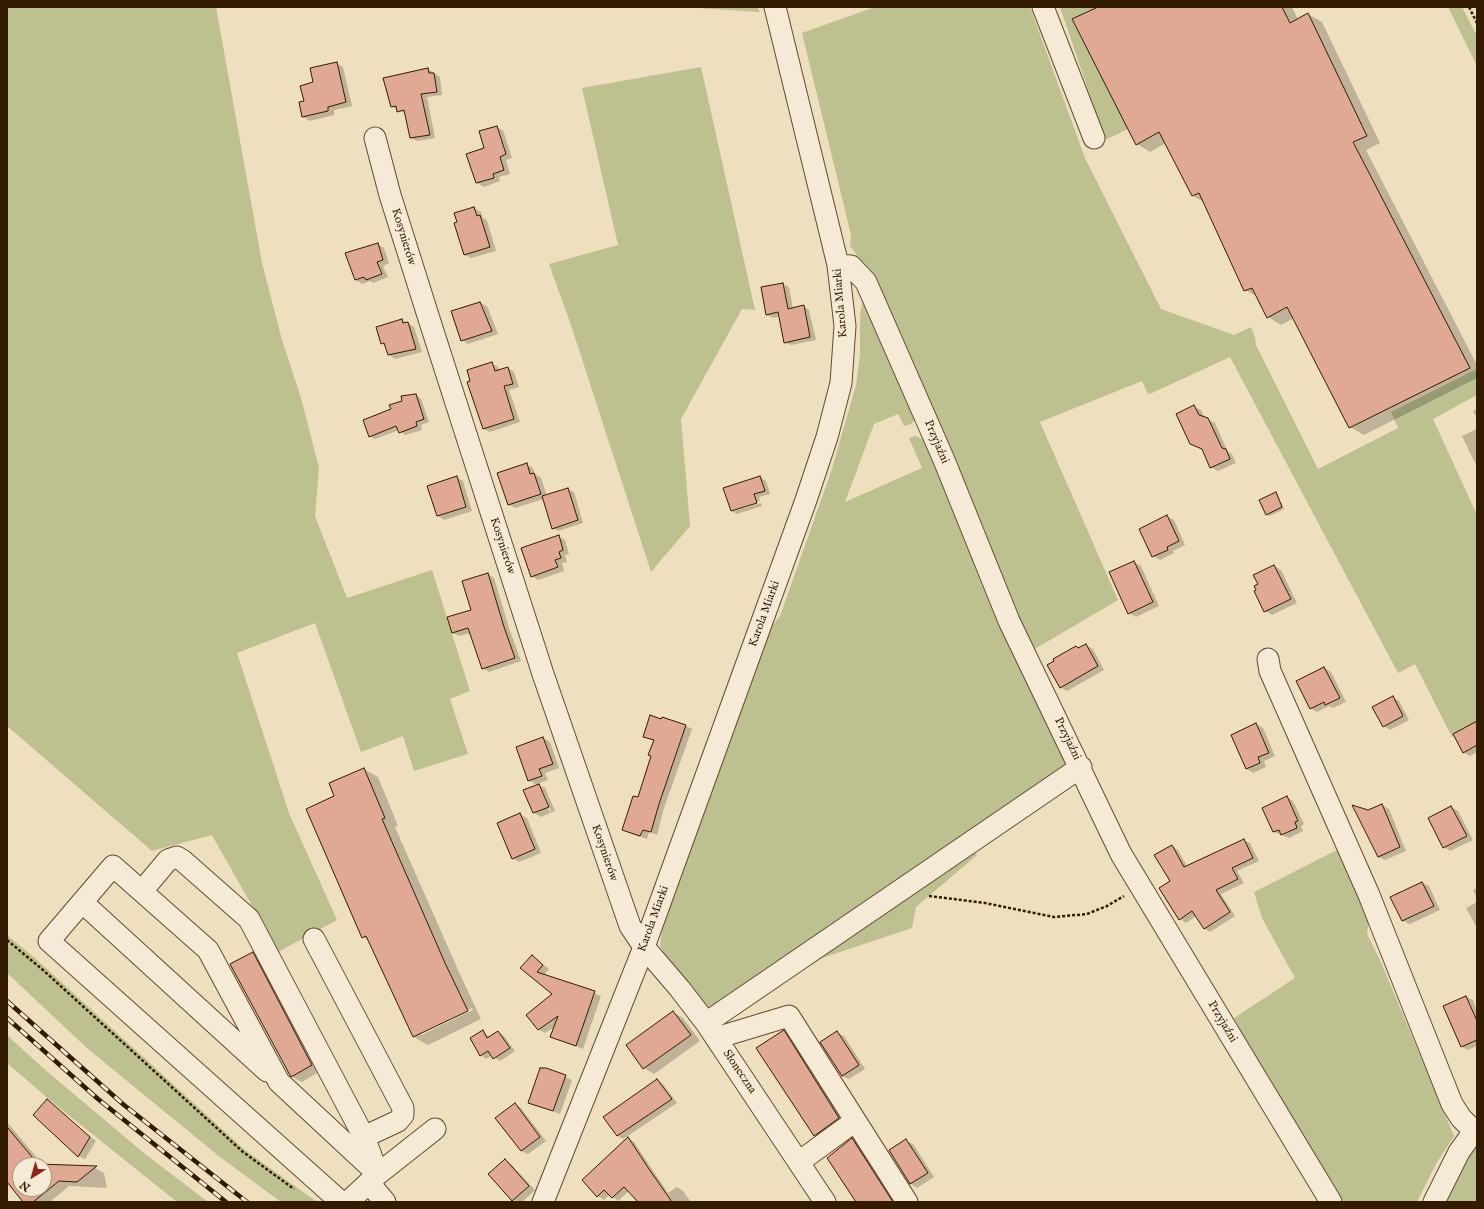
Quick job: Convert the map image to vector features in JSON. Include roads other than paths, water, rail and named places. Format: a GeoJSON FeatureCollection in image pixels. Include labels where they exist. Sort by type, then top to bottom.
{"type":"FeatureCollection","features":[{"type":"Feature","properties":{"kind":"street","name":"Karola Miarki"},"geometry":{"type":"LineString","coordinates":[[543,1202],[644,947],[809,493],[833,418],[841,383],[845,345],[844,306],[838,265],[775,7]]}},
{"type":"Feature","properties":{"kind":"street"},"geometry":{"type":"LineString","coordinates":[[1043,7],[1094,138]]}},
{"type":"Feature","properties":{"kind":"street","name":"Kosynierów"},"geometry":{"type":"LineString","coordinates":[[375,138],[392,203],[540,667],[630,926],[644,947]]}},
{"type":"Feature","properties":{"kind":"street","name":"Przyjaźni"},"geometry":{"type":"LineString","coordinates":[[838,265],[851,266],[866,282],[944,460],[1009,621],[1122,854],[1140,887],[1331,1202]]}},
{"type":"Feature","properties":{"kind":"street"},"geometry":{"type":"LineString","coordinates":[[1268,659],[1270,671],[1368,895],[1452,1104],[1461,1118],[1476,1132],[1458,1152],[1434,1202]]}},
{"type":"Feature","properties":{"kind":"street"},"geometry":{"type":"LineString","coordinates":[[711,1030],[898,893],[1081,767]]}},
{"type":"Feature","properties":{"kind":"street"},"geometry":{"type":"LineString","coordinates":[[142,891],[168,860],[177,857],[249,919],[364,1137],[374,1178],[385,1202]]}},
{"type":"Feature","properties":{"kind":"street"},"geometry":{"type":"LineString","coordinates":[[279,1082],[208,950],[113,866],[49,941],[341,1202]]}},
{"type":"Feature","properties":{"kind":"street"},"geometry":{"type":"LineString","coordinates":[[82,902],[279,1082],[374,1178]]}},
{"type":"Feature","properties":{"kind":"street"},"geometry":{"type":"LineString","coordinates":[[314,938],[403,1108],[403,1115],[398,1121],[364,1137]]}},
{"type":"Feature","properties":{"kind":"street","name":"Słoneczna"},"geometry":{"type":"LineString","coordinates":[[644,947],[680,989],[711,1030],[825,1202]]}},
{"type":"Feature","properties":{"kind":"street"},"geometry":{"type":"LineString","coordinates":[[711,1030],[789,1016],[907,1202]]}},
{"type":"Feature","properties":{"kind":"street"},"geometry":{"type":"LineString","coordinates":[[799,1162],[855,1121]]}},
{"type":"Feature","properties":{"kind":"street"},"geometry":{"type":"LineString","coordinates":[[348,1202],[374,1178],[435,1129]]}},
{"type":"Feature","properties":{"kind":"railway"},"geometry":{"type":"LineString","coordinates":[[7,1001],[124,1105],[247,1202]]}},
{"type":"Feature","properties":{"kind":"railway"},"geometry":{"type":"LineString","coordinates":[[7,1018],[98,1099],[226,1202]]}}]}
